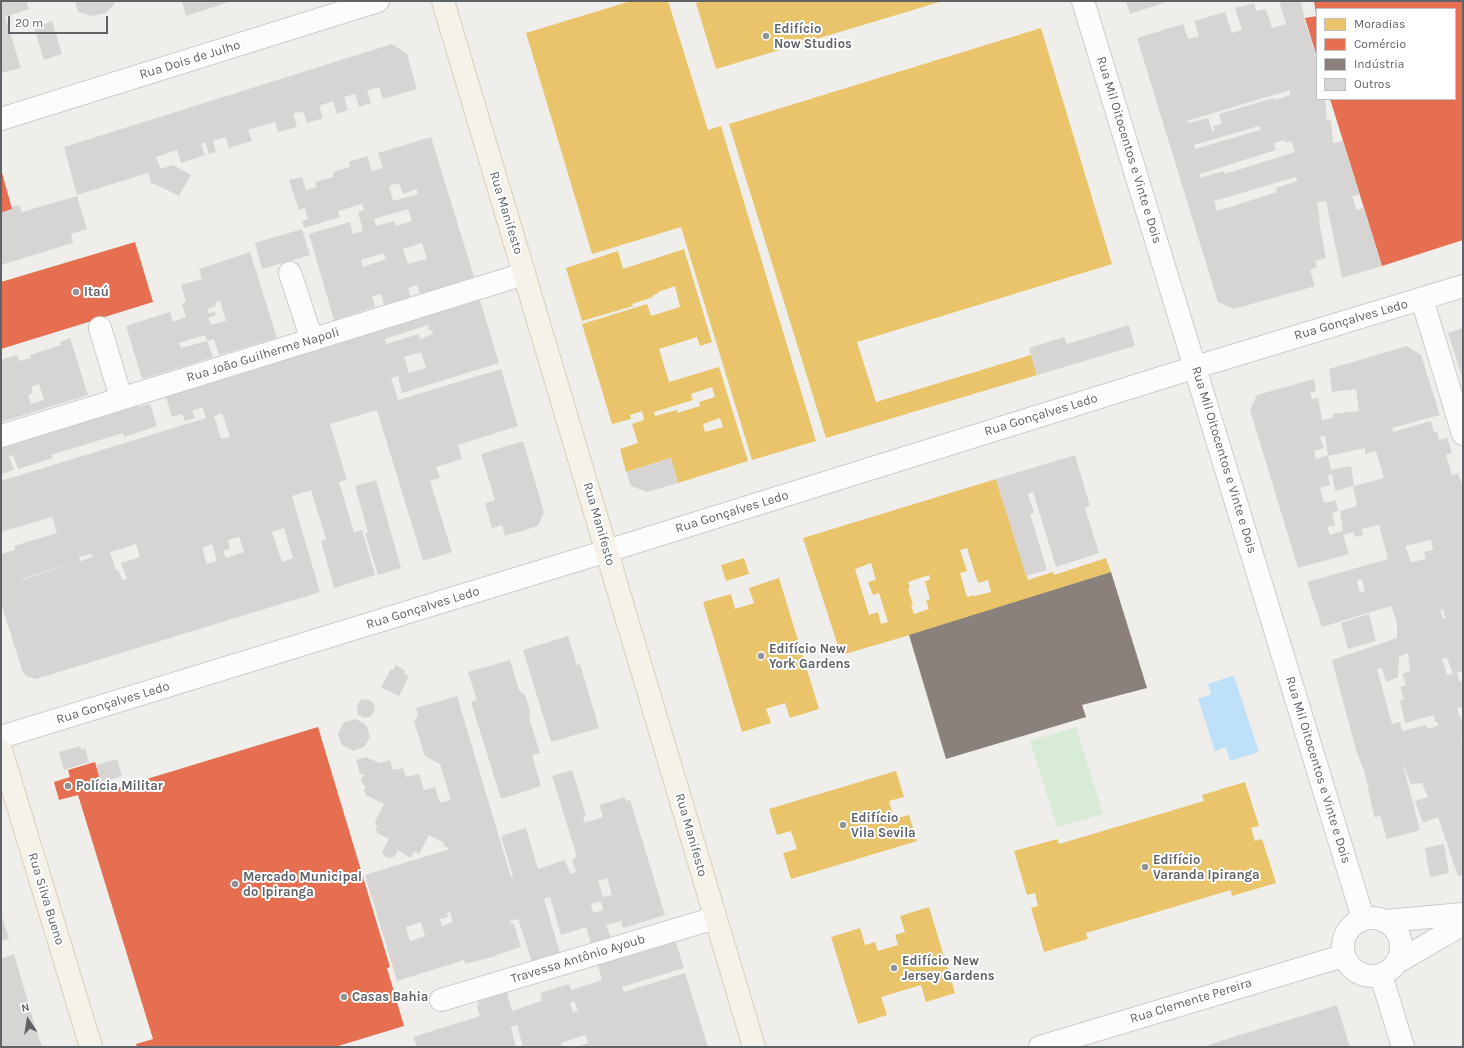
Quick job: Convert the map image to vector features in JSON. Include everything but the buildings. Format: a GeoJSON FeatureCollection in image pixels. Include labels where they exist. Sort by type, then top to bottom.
{"type":"FeatureCollection","features":[{"type":"Feature","properties":{"kind":"main road","name":"Rua Manifesto"},"geometry":{"type":"LineString","coordinates":[[443,1],[754,1047]]}},
{"type":"Feature","properties":{"kind":"main road","name":"Rua Silva Bueno"},"geometry":{"type":"LineString","coordinates":[[1,750],[91,1047]]}},
{"type":"Feature","properties":{"kind":"street","name":"Rua Dois de Julho"},"geometry":{"type":"LineString","coordinates":[[1,119],[378,1]]}},
{"type":"Feature","properties":{"kind":"street","name":"Rua Mil Oitocentos e Vinte e Dois"},"geometry":{"type":"LineString","coordinates":[[1083,1],[1196,366],[1363,918]]}},
{"type":"Feature","properties":{"kind":"street"},"geometry":{"type":"LineString","coordinates":[[290,273],[312,340]]}},
{"type":"Feature","properties":{"kind":"street","name":"Rua João Guilherme Napoli"},"geometry":{"type":"LineString","coordinates":[[1,436],[524,274]]}},
{"type":"Feature","properties":{"kind":"street","name":"Rua Gonçalves Ledo"},"geometry":{"type":"LineString","coordinates":[[1,737],[607,551],[1196,366],[1463,286]]}},
{"type":"Feature","properties":{"kind":"street"},"geometry":{"type":"LineString","coordinates":[[1422,299],[1463,434]]}},
{"type":"Feature","properties":{"kind":"street"},"geometry":{"type":"LineString","coordinates":[[100,328],[121,398]]}},
{"type":"Feature","properties":{"kind":"street"},"geometry":{"type":"LineString","coordinates":[[1386,920],[1395,928],[1401,938],[1402,949],[1398,961],[1391,970],[1381,975],[1365,976],[1351,969],[1343,956],[1342,944],[1346,933],[1353,924],[1363,918],[1375,917],[1386,920],[1463,914]]}},
{"type":"Feature","properties":{"kind":"street","name":"Travessa Antônio Ayoub"},"geometry":{"type":"LineString","coordinates":[[441,1000],[715,918]]}},
{"type":"Feature","properties":{"kind":"street"},"geometry":{"type":"LineString","coordinates":[[1398,961],[1463,924]]}},
{"type":"Feature","properties":{"kind":"street","name":"Rua Clemente Pereira"},"geometry":{"type":"LineString","coordinates":[[1040,1047],[1343,956]]}},
{"type":"Feature","properties":{"kind":"street"},"geometry":{"type":"LineString","coordinates":[[1381,975],[1403,1047]]}},
{"type":"Feature","properties":{"kind":"green space"},"geometry":{"type":"Polygon","coordinates":[[[1076,727],[1103,814],[1057,827],[1030,741],[1076,727]]]}},
{"type":"Feature","properties":{"kind":"water"},"geometry":{"type":"Polygon","coordinates":[[[1234,676],[1259,752],[1230,761],[1226,747],[1215,751],[1198,699],[1211,694],[1208,684],[1234,676]]]}},
{"type":"Feature","properties":{"kind":"place","name":"Edifício Now Studios"},"geometry":{"type":"Point","coordinates":[766,36]}},
{"type":"Feature","properties":{"kind":"place","name":"Itaú"},"geometry":{"type":"Point","coordinates":[76,292]}},
{"type":"Feature","properties":{"kind":"place","name":"Edifício New York Gardens"},"geometry":{"type":"Point","coordinates":[761,656]}},
{"type":"Feature","properties":{"kind":"place","name":"Polícia Militar"},"geometry":{"type":"Point","coordinates":[68,786]}},
{"type":"Feature","properties":{"kind":"place","name":"Edifício Vila Sevila"},"geometry":{"type":"Point","coordinates":[843,825]}},
{"type":"Feature","properties":{"kind":"place","name":"Edifício Varanda Ipiranga"},"geometry":{"type":"Point","coordinates":[1145,867]}},
{"type":"Feature","properties":{"kind":"place","name":"Mercado Municipal do Ipiranga"},"geometry":{"type":"Point","coordinates":[235,884]}},
{"type":"Feature","properties":{"kind":"place","name":"Edifício New Jersey Gardens"},"geometry":{"type":"Point","coordinates":[894,968]}},
{"type":"Feature","properties":{"kind":"place","name":"Casas Bahia"},"geometry":{"type":"Point","coordinates":[344,997]}}]}
